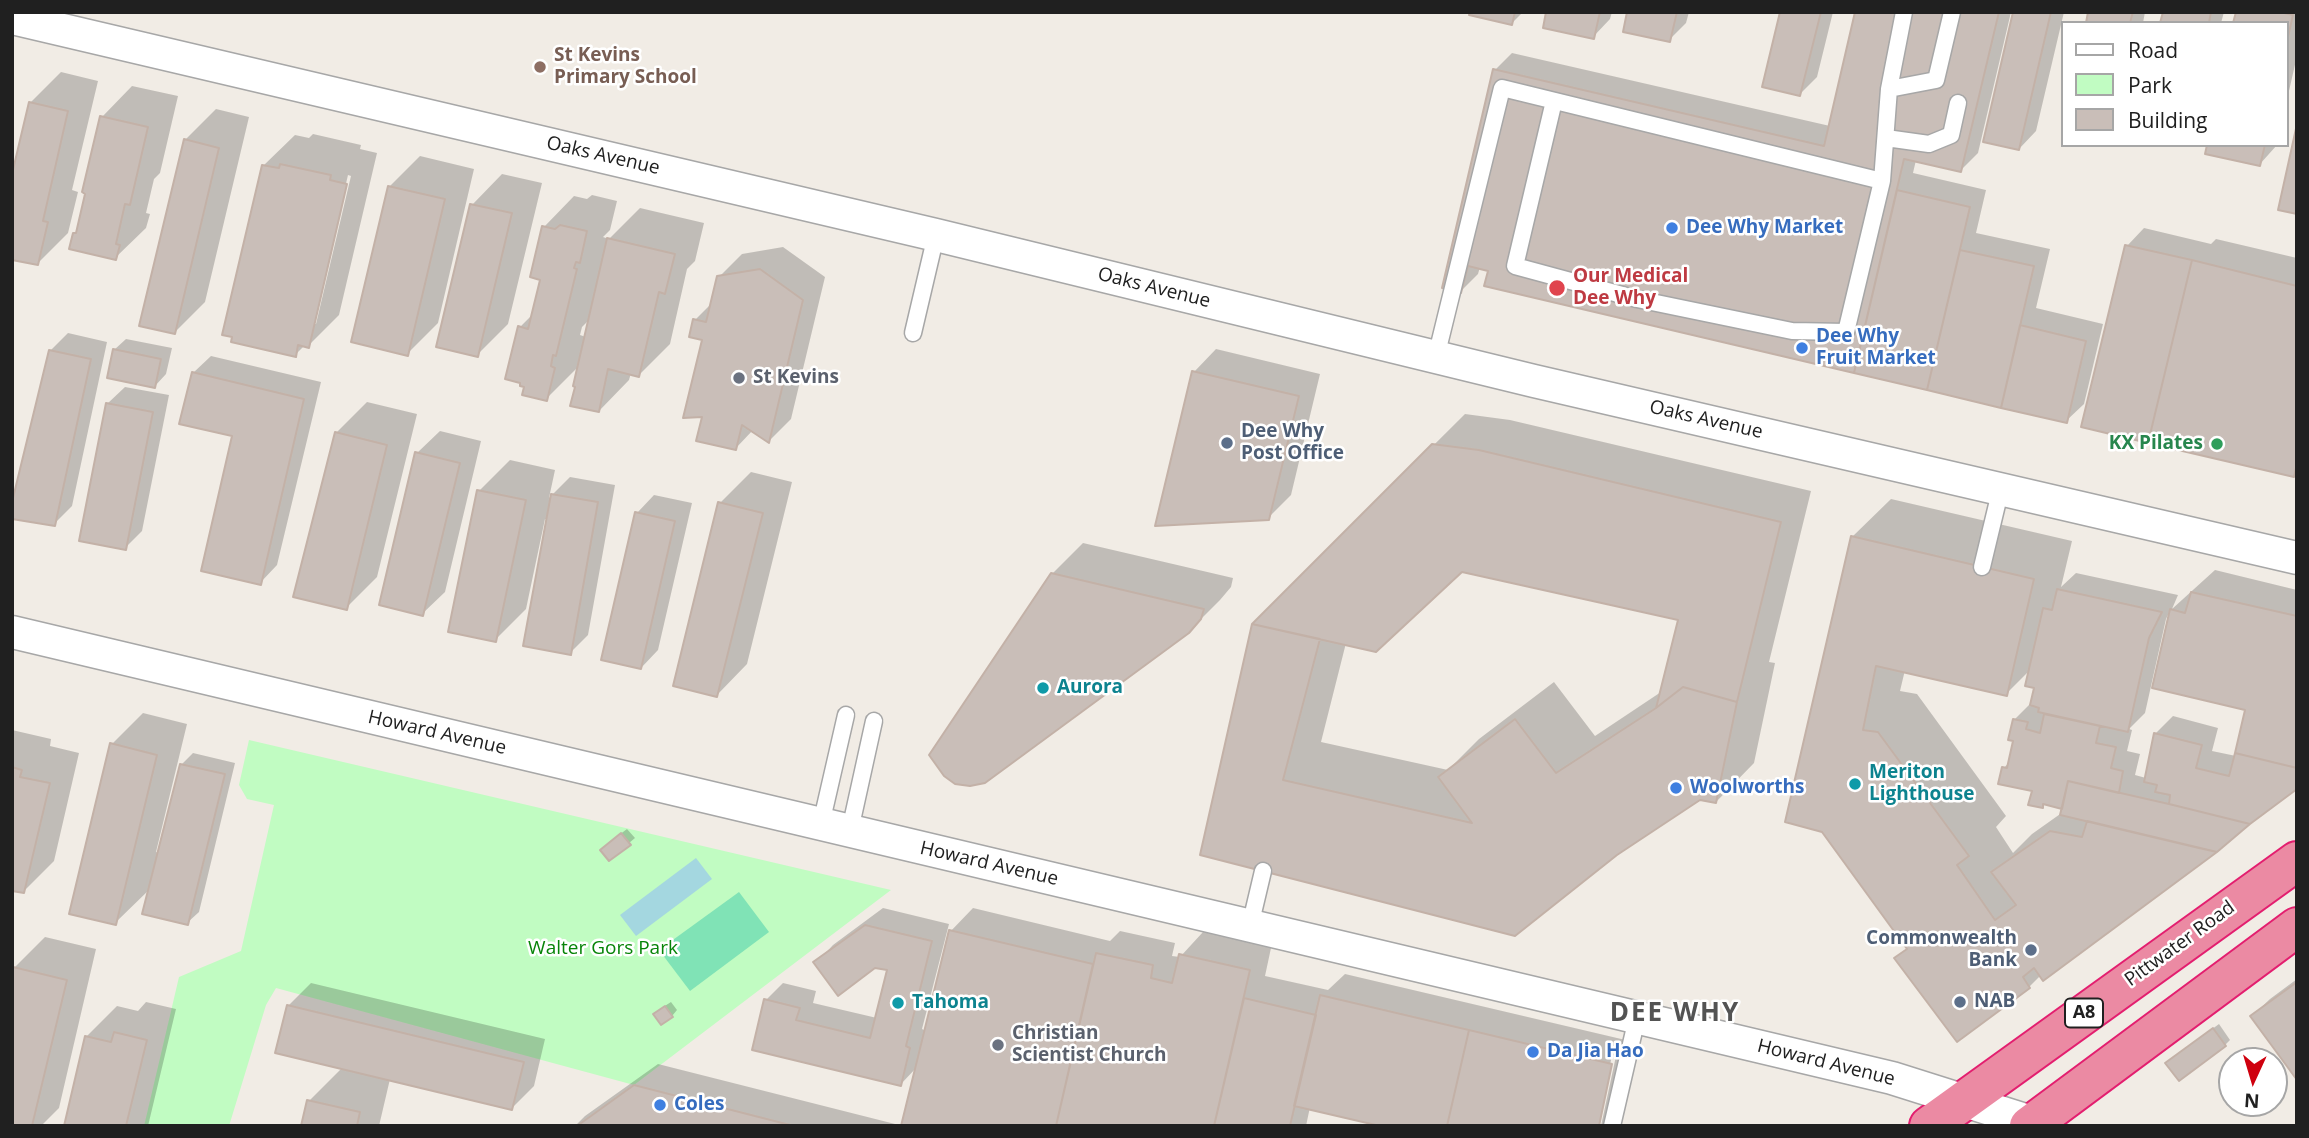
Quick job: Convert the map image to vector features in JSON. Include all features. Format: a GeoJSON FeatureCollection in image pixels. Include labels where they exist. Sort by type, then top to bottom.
{"type":"FeatureCollection","features":[{"type":"Feature","properties":{"kind":"highway","name":"Pittwater Road"},"geometry":{"type":"LineString","coordinates":[[1929,1126],[2297,861]]}},
{"type":"Feature","properties":{"kind":"highway"},"geometry":{"type":"LineString","coordinates":[[2036,1125],[2297,927]]}},
{"type":"Feature","properties":{"kind":"street","name":"Oaks Avenue"},"geometry":{"type":"LineString","coordinates":[[12,18],[936,235],[1436,357],[2297,558]]}},
{"type":"Feature","properties":{"kind":"street","name":"Howard Avenue"},"geometry":{"type":"LineString","coordinates":[[12,632],[1892,1078],[2036,1125]]}},
{"type":"Feature","properties":{"kind":"lane"},"geometry":{"type":"LineString","coordinates":[[1554,101],[1515,266],[1637,299],[1792,331],[1846,332],[1882,181],[1889,89],[1904,12]]}},
{"type":"Feature","properties":{"kind":"lane"},"geometry":{"type":"LineString","coordinates":[[1889,89],[1936,80],[1952,12]]}},
{"type":"Feature","properties":{"kind":"lane"},"geometry":{"type":"LineString","coordinates":[[1436,357],[1502,88],[1882,181]]}},
{"type":"Feature","properties":{"kind":"lane"},"geometry":{"type":"LineString","coordinates":[[1886,138],[1929,144],[1951,135],[1958,103]]}},
{"type":"Feature","properties":{"kind":"lane"},"geometry":{"type":"LineString","coordinates":[[914,333],[936,235]]}},
{"type":"Feature","properties":{"kind":"lane"},"geometry":{"type":"LineString","coordinates":[[1982,567],[2001,488]]}},
{"type":"Feature","properties":{"kind":"lane"},"geometry":{"type":"LineString","coordinates":[[835,827],[846,715]]}},
{"type":"Feature","properties":{"kind":"lane"},"geometry":{"type":"LineString","coordinates":[[835,827],[874,721]]}},
{"type":"Feature","properties":{"kind":"lane"},"geometry":{"type":"LineString","coordinates":[[1250,926],[1264,871]]}},
{"type":"Feature","properties":{"kind":"lane"},"geometry":{"type":"LineString","coordinates":[[1612,1126],[1637,1018]]}},
{"type":"Feature","properties":{"kind":"green space","name":"Walter Gors Park"},"geometry":{"type":"Polygon","coordinates":[[[249,740],[891,890],[634,1085],[276,988],[266,1005],[229,1126],[144,1126],[179,977],[241,951],[274,805],[247,799],[239,785],[249,740]]]}},
{"type":"Feature","properties":{"kind":"green space"},"geometry":{"type":"Polygon","coordinates":[[[739,892],[769,932],[690,991],[659,950],[739,892]]]}},
{"type":"Feature","properties":{"kind":"water"},"geometry":{"type":"Polygon","coordinates":[[[696,858],[712,879],[636,936],[620,915],[696,858]]]}},
{"type":"Feature","properties":{"kind":"building"},"geometry":{"type":"Polygon","coordinates":[[[1470,12],[1515,12],[1512,25],[1469,15],[1470,12]]]}},
{"type":"Feature","properties":{"kind":"building"},"geometry":{"type":"Polygon","coordinates":[[[1546,12],[1600,12],[1594,39],[1543,28],[1546,12]]]}},
{"type":"Feature","properties":{"kind":"building"},"geometry":{"type":"Polygon","coordinates":[[[1627,12],[1677,12],[1670,42],[1623,32],[1627,12]]]}},
{"type":"Feature","properties":{"kind":"building"},"geometry":{"type":"Polygon","coordinates":[[[1780,12],[1821,12],[1800,96],[1762,87],[1780,12]]]}},
{"type":"Feature","properties":{"kind":"building","name":"Dee Why Market"},"geometry":{"type":"Polygon","coordinates":[[[1855,12],[1999,12],[1961,172],[1904,159],[1854,373],[1484,286],[1488,271],[1468,266],[1461,293],[1442,288],[1493,69],[1824,146],[1855,12]]]}},
{"type":"Feature","properties":{"kind":"building"},"geometry":{"type":"Polygon","coordinates":[[[2013,12],[2051,12],[2019,150],[1983,142],[2013,12]]]}},
{"type":"Feature","properties":{"kind":"building"},"geometry":{"type":"Polygon","coordinates":[[[2088,12],[2133,12],[2131,21],[2086,21],[2088,12]]]}},
{"type":"Feature","properties":{"kind":"building"},"geometry":{"type":"Polygon","coordinates":[[[2163,12],[2211,12],[2209,21],[2161,21],[2163,12]]]}},
{"type":"Feature","properties":{"kind":"building"},"geometry":{"type":"Polygon","coordinates":[[[2236,12],[2280,12],[2293,15],[2288,37],[2288,21],[2234,21],[2236,12]]]}},
{"type":"Feature","properties":{"kind":"building"},"geometry":{"type":"Polygon","coordinates":[[[29,102],[68,111],[43,221],[48,222],[38,265],[12,260],[12,174],[29,102]]]}},
{"type":"Feature","properties":{"kind":"building"},"geometry":{"type":"Polygon","coordinates":[[[100,116],[148,127],[130,205],[125,204],[116,244],[120,245],[116,260],[69,249],[73,233],[76,233],[85,194],[82,192],[100,116]]]}},
{"type":"Feature","properties":{"kind":"building"},"geometry":{"type":"Polygon","coordinates":[[[2297,124],[2297,214],[2278,210],[2297,124]]]}},
{"type":"Feature","properties":{"kind":"building"},"geometry":{"type":"Polygon","coordinates":[[[184,139],[219,148],[175,334],[139,326],[184,139]]]}},
{"type":"Feature","properties":{"kind":"building"},"geometry":{"type":"Polygon","coordinates":[[[2207,147],[2265,147],[2260,166],[2205,154],[2207,147]]]}},
{"type":"Feature","properties":{"kind":"building"},"geometry":{"type":"Polygon","coordinates":[[[280,164],[331,175],[330,180],[347,184],[309,348],[298,345],[296,357],[231,342],[232,337],[222,335],[262,165],[279,168],[280,164]]]}},
{"type":"Feature","properties":{"kind":"building"},"geometry":{"type":"Polygon","coordinates":[[[388,186],[445,199],[408,356],[351,342],[388,186]]]}},
{"type":"Feature","properties":{"kind":"building"},"geometry":{"type":"Polygon","coordinates":[[[1897,190],[1970,207],[1927,390],[1854,373],[1897,190]]]}},
{"type":"Feature","properties":{"kind":"building"},"geometry":{"type":"Polygon","coordinates":[[[470,204],[512,213],[478,357],[436,347],[470,204]]]}},
{"type":"Feature","properties":{"kind":"building"},"geometry":{"type":"Polygon","coordinates":[[[560,225],[587,231],[580,263],[576,262],[574,268],[577,269],[556,356],[553,355],[551,366],[555,368],[547,401],[522,395],[524,387],[520,386],[520,383],[505,379],[518,326],[528,329],[540,280],[530,277],[542,226],[555,229],[560,225]]]}},
{"type":"Feature","properties":{"kind":"building"},"geometry":{"type":"Polygon","coordinates":[[[607,238],[675,254],[665,294],[659,292],[639,377],[608,369],[599,412],[570,406],[607,238]]]}},
{"type":"Feature","properties":{"kind":"building"},"geometry":{"type":"Polygon","coordinates":[[[2125,245],[2192,260],[2148,443],[2081,427],[2125,245]]]}},
{"type":"Feature","properties":{"kind":"building"},"geometry":{"type":"Polygon","coordinates":[[[1960,250],[2034,266],[2001,408],[1927,390],[1960,250]]]}},
{"type":"Feature","properties":{"kind":"building"},"geometry":{"type":"Polygon","coordinates":[[[2192,260],[2297,286],[2297,464],[2294,477],[2148,443],[2192,260]]]}},
{"type":"Feature","properties":{"kind":"building","name":"St Kevins"},"geometry":{"type":"Polygon","coordinates":[[[760,269],[803,300],[769,443],[742,425],[736,450],[696,441],[702,417],[683,418],[702,340],[689,337],[693,319],[706,322],[717,276],[760,269]]]}},
{"type":"Feature","properties":{"kind":"building"},"geometry":{"type":"Polygon","coordinates":[[[2020,325],[2086,341],[2067,423],[2001,408],[2020,325]]]}},
{"type":"Feature","properties":{"kind":"building"},"geometry":{"type":"Polygon","coordinates":[[[113,349],[161,359],[155,388],[107,378],[113,349]]]}},
{"type":"Feature","properties":{"kind":"building"},"geometry":{"type":"Polygon","coordinates":[[[49,350],[91,359],[55,526],[12,519],[12,502],[49,350]]]}},
{"type":"Feature","properties":{"kind":"building"},"geometry":{"type":"Polygon","coordinates":[[[1192,371],[1299,396],[1269,520],[1155,526],[1192,371]]]}},
{"type":"Feature","properties":{"kind":"building"},"geometry":{"type":"Polygon","coordinates":[[[192,372],[304,399],[261,585],[201,571],[232,436],[179,424],[192,372]]]}},
{"type":"Feature","properties":{"kind":"building"},"geometry":{"type":"Polygon","coordinates":[[[106,403],[153,412],[126,550],[79,541],[106,403]]]}},
{"type":"Feature","properties":{"kind":"building"},"geometry":{"type":"Polygon","coordinates":[[[335,432],[387,445],[347,610],[293,597],[335,432]]]}},
{"type":"Feature","properties":{"kind":"building"},"geometry":{"type":"Polygon","coordinates":[[[1432,444],[1479,450],[1781,522],[1737,702],[1683,687],[1656,708],[1678,620],[1462,572],[1376,652],[1252,624],[1432,444]]]}},
{"type":"Feature","properties":{"kind":"building"},"geometry":{"type":"Polygon","coordinates":[[[415,452],[460,463],[423,616],[379,605],[415,452]]]}},
{"type":"Feature","properties":{"kind":"building"},"geometry":{"type":"Polygon","coordinates":[[[477,490],[526,500],[496,642],[448,632],[477,490]]]}},
{"type":"Feature","properties":{"kind":"building"},"geometry":{"type":"Polygon","coordinates":[[[551,494],[598,502],[571,655],[523,646],[551,494]]]}},
{"type":"Feature","properties":{"kind":"building"},"geometry":{"type":"Polygon","coordinates":[[[718,502],[763,513],[717,697],[673,686],[718,502]]]}},
{"type":"Feature","properties":{"kind":"building"},"geometry":{"type":"Polygon","coordinates":[[[635,512],[675,521],[641,669],[601,660],[635,512]]]}},
{"type":"Feature","properties":{"kind":"building","name":"Meriton Lighthouse"},"geometry":{"type":"Polygon","coordinates":[[[1851,536],[2034,579],[2007,696],[1876,666],[1863,730],[1878,732],[1969,856],[1957,865],[1995,920],[2016,905],[1991,872],[2050,831],[2082,837],[2087,821],[2217,852],[2043,981],[2034,968],[2023,977],[2030,988],[1957,1042],[1894,958],[1907,949],[1822,832],[1785,822],[1851,536]]]}},
{"type":"Feature","properties":{"kind":"building","name":"Aurora"},"geometry":{"type":"Polygon","coordinates":[[[1051,573],[1204,609],[1201,619],[1189,633],[985,783],[970,786],[955,784],[944,776],[929,755],[1051,573]]]}},
{"type":"Feature","properties":{"kind":"building"},"geometry":{"type":"Polygon","coordinates":[[[2057,589],[2162,612],[2149,638],[2128,732],[2038,712],[2039,708],[2030,705],[2034,688],[2025,686],[2043,608],[2052,610],[2057,589]]]}},
{"type":"Feature","properties":{"kind":"building"},"geometry":{"type":"Polygon","coordinates":[[[2191,592],[2297,616],[2297,768],[2235,753],[2245,710],[2152,688],[2170,609],[2185,613],[2191,592]]]}},
{"type":"Feature","properties":{"kind":"building"},"geometry":{"type":"Polygon","coordinates":[[[1252,624],[1320,639],[1283,780],[1472,823],[1438,777],[1515,719],[1556,773],[1656,708],[1683,687],[1737,702],[1716,803],[1700,800],[1617,855],[1515,936],[1200,855],[1252,624]]]}},
{"type":"Feature","properties":{"kind":"building"},"geometry":{"type":"Polygon","coordinates":[[[2044,714],[2100,726],[2096,743],[2116,747],[2111,768],[2123,771],[2119,793],[2068,781],[2062,809],[2043,804],[2043,808],[2028,805],[2032,791],[1998,784],[2002,767],[2007,768],[2013,741],[2008,740],[2013,719],[2028,722],[2026,729],[2040,733],[2044,714]]]}},
{"type":"Feature","properties":{"kind":"building"},"geometry":{"type":"Polygon","coordinates":[[[2154,733],[2202,745],[2196,768],[2229,776],[2235,753],[2297,768],[2297,789],[2250,824],[2169,804],[2170,795],[2155,792],[2157,785],[2144,782],[2154,733]]]}},
{"type":"Feature","properties":{"kind":"building"},"geometry":{"type":"Polygon","coordinates":[[[110,743],[157,755],[116,925],[69,914],[110,743]]]}},
{"type":"Feature","properties":{"kind":"building"},"geometry":{"type":"Polygon","coordinates":[[[180,764],[225,774],[188,925],[142,914],[180,764]]]}},
{"type":"Feature","properties":{"kind":"building"},"geometry":{"type":"Polygon","coordinates":[[[12,767],[22,770],[20,777],[50,783],[24,893],[12,891],[12,767]]]}},
{"type":"Feature","properties":{"kind":"building"},"geometry":{"type":"Polygon","coordinates":[[[2068,781],[2250,824],[2217,852],[2199,848],[2060,815],[2068,781]]]}},
{"type":"Feature","properties":{"kind":"building"},"geometry":{"type":"Polygon","coordinates":[[[621,833],[631,845],[609,861],[600,850],[621,833]]]}},
{"type":"Feature","properties":{"kind":"building","name":"Tahoma"},"geometry":{"type":"Polygon","coordinates":[[[865,925],[932,941],[906,1046],[910,1048],[901,1086],[752,1050],[764,999],[800,1008],[796,1020],[870,1038],[887,970],[875,968],[838,996],[813,962],[865,925]]]}},
{"type":"Feature","properties":{"kind":"building","name":"Christian Scientist Church"},"geometry":{"type":"Polygon","coordinates":[[[949,930],[1093,964],[1056,1126],[901,1126],[949,930]]]}},
{"type":"Feature","properties":{"kind":"building"},"geometry":{"type":"Polygon","coordinates":[[[1096,953],[1153,965],[1151,978],[1172,983],[1179,954],[1250,970],[1214,1126],[1056,1126],[1096,953]]]}},
{"type":"Feature","properties":{"kind":"building"},"geometry":{"type":"Polygon","coordinates":[[[13,967],[67,980],[32,1126],[12,1126],[13,967]]]}},
{"type":"Feature","properties":{"kind":"building"},"geometry":{"type":"Polygon","coordinates":[[[2297,982],[2297,1080],[2288,1068],[2288,1047],[2273,1047],[2250,1016],[2297,982]]]}},
{"type":"Feature","properties":{"kind":"building"},"geometry":{"type":"Polygon","coordinates":[[[1320,995],[1469,1030],[1447,1126],[1380,1126],[1294,1106],[1320,995]]]}},
{"type":"Feature","properties":{"kind":"building"},"geometry":{"type":"Polygon","coordinates":[[[1244,998],[1316,1015],[1290,1126],[1214,1126],[1244,998]]]}},
{"type":"Feature","properties":{"kind":"building"},"geometry":{"type":"Polygon","coordinates":[[[287,1005],[524,1062],[512,1110],[275,1053],[287,1005]]]}},
{"type":"Feature","properties":{"kind":"building"},"geometry":{"type":"Polygon","coordinates":[[[665,1006],[673,1017],[661,1025],[653,1014],[665,1006]]]}},
{"type":"Feature","properties":{"kind":"building"},"geometry":{"type":"Polygon","coordinates":[[[2213,1028],[2226,1046],[2218,1047],[2218,1052],[2179,1081],[2165,1063],[2213,1028]]]}},
{"type":"Feature","properties":{"kind":"building"},"geometry":{"type":"Polygon","coordinates":[[[1469,1030],[1612,1064],[1599,1126],[1447,1126],[1469,1030]]]}},
{"type":"Feature","properties":{"kind":"building"},"geometry":{"type":"Polygon","coordinates":[[[114,1032],[147,1040],[126,1126],[64,1126],[85,1036],[111,1042],[114,1032]]]}},
{"type":"Feature","properties":{"kind":"building","name":"Coles"},"geometry":{"type":"Polygon","coordinates":[[[634,1085],[794,1126],[577,1126],[634,1085]]]}},
{"type":"Feature","properties":{"kind":"building"},"geometry":{"type":"Polygon","coordinates":[[[307,1100],[360,1112],[357,1126],[301,1126],[307,1100]]]}},
{"type":"Feature","properties":{"kind":"place","name":"St Kevins Primary School"},"geometry":{"type":"Point","coordinates":[540,67]}},
{"type":"Feature","properties":{"kind":"place","name":"Dee Why Market"},"geometry":{"type":"Point","coordinates":[1672,228]}},
{"type":"Feature","properties":{"kind":"place","name":"Our Medical Dee Why"},"geometry":{"type":"Point","coordinates":[1557,288]}},
{"type":"Feature","properties":{"kind":"place","name":"Dee Why Fruit Market"},"geometry":{"type":"Point","coordinates":[1802,348]}},
{"type":"Feature","properties":{"kind":"place","name":"St Kevins"},"geometry":{"type":"Point","coordinates":[739,378]}},
{"type":"Feature","properties":{"kind":"place","name":"Dee Why Post Office"},"geometry":{"type":"Point","coordinates":[1227,443]}},
{"type":"Feature","properties":{"kind":"place","name":"KX Pilates"},"geometry":{"type":"Point","coordinates":[2217,444]}},
{"type":"Feature","properties":{"kind":"place","name":"Aurora"},"geometry":{"type":"Point","coordinates":[1043,688]}},
{"type":"Feature","properties":{"kind":"place","name":"Meriton Lighthouse"},"geometry":{"type":"Point","coordinates":[1855,784]}},
{"type":"Feature","properties":{"kind":"place","name":"Woolworths"},"geometry":{"type":"Point","coordinates":[1676,788]}},
{"type":"Feature","properties":{"kind":"place","name":"Commonwealth Bank"},"geometry":{"type":"Point","coordinates":[2031,950]}},
{"type":"Feature","properties":{"kind":"place","name":"NAB"},"geometry":{"type":"Point","coordinates":[1960,1002]}},
{"type":"Feature","properties":{"kind":"place","name":"Tahoma"},"geometry":{"type":"Point","coordinates":[898,1003]}},
{"type":"Feature","properties":{"kind":"place","name":"Christian Scientist Church"},"geometry":{"type":"Point","coordinates":[998,1045]}},
{"type":"Feature","properties":{"kind":"place","name":"Da Jia Hao"},"geometry":{"type":"Point","coordinates":[1533,1052]}},
{"type":"Feature","properties":{"kind":"place","name":"Coles"},"geometry":{"type":"Point","coordinates":[660,1105]}},
{"type":"Feature","properties":{"kind":"district","name":"DEE WHY"},"geometry":{"type":"Point","coordinates":[1675,1014]}}]}
